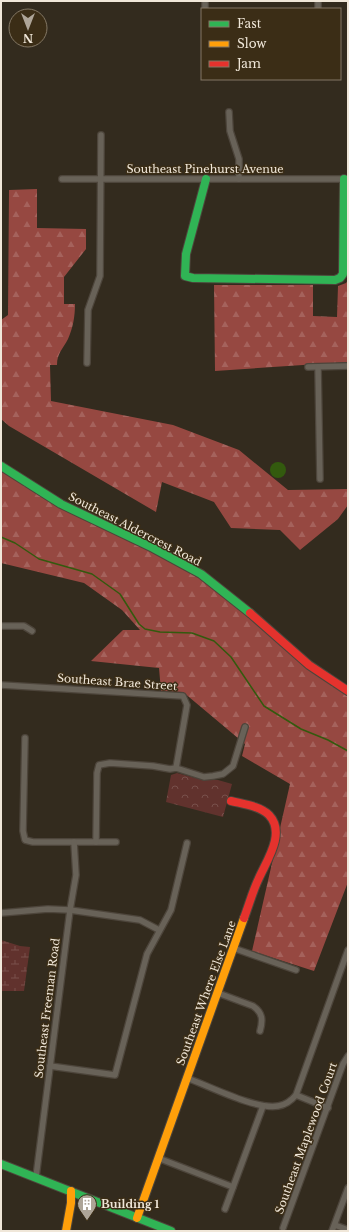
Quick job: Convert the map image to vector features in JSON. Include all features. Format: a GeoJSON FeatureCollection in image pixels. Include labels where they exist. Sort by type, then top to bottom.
{"type":"FeatureCollection","features":[{"type":"Feature","properties":{"kind":"street"},"geometry":{"type":"LineString","coordinates":[[229,112],[230,131],[239,159],[239,179]]}},
{"type":"Feature","properties":{"kind":"street"},"geometry":{"type":"LineString","coordinates":[[87,363],[88,310],[100,276],[101,135]]}},
{"type":"Feature","properties":{"kind":"street","name":"Southeast Pinehurst Avenue"},"geometry":{"type":"LineString","coordinates":[[62,179],[346,179]]}},
{"type":"Feature","properties":{"kind":"street"},"geometry":{"type":"LineString","coordinates":[[206,179],[186,254],[185,276],[193,278],[335,280],[340,278],[343,274],[346,179]]}},
{"type":"Feature","properties":{"kind":"street"},"geometry":{"type":"LineString","coordinates":[[308,367],[348,366]]}},
{"type":"Feature","properties":{"kind":"street"},"geometry":{"type":"LineString","coordinates":[[318,367],[320,478]]}},
{"type":"Feature","properties":{"kind":"street","name":"Southeast Aldercrest Road"},"geometry":{"type":"LineString","coordinates":[[1,466],[69,508],[176,560],[200,574],[220,588],[325,678],[348,691]]}},
{"type":"Feature","properties":{"kind":"street"},"geometry":{"type":"LineString","coordinates":[[1,626],[24,626],[32,631]]}},
{"type":"Feature","properties":{"kind":"street","name":"Southeast Brae Street"},"geometry":{"type":"LineString","coordinates":[[1,685],[183,696],[187,705],[176,768]]}},
{"type":"Feature","properties":{"kind":"street"},"geometry":{"type":"LineString","coordinates":[[96,842],[97,773],[99,765],[110,763],[153,766],[170,769],[176,768],[204,776],[223,774],[233,766],[245,728]]}},
{"type":"Feature","properties":{"kind":"street"},"geometry":{"type":"LineString","coordinates":[[25,738],[23,831],[25,840],[32,842],[116,842]]}},
{"type":"Feature","properties":{"kind":"street","name":"Southeast Where Else Lane"},"geometry":{"type":"LineString","coordinates":[[136,1218],[259,877],[264,870],[274,844],[275,826],[269,815],[262,811],[231,801]]}},
{"type":"Feature","properties":{"kind":"street","name":"Southeast Freeman Road"},"geometry":{"type":"LineString","coordinates":[[36,1177],[70,910],[76,875],[74,842]]}},
{"type":"Feature","properties":{"kind":"street"},"geometry":{"type":"LineString","coordinates":[[50,1066],[115,1075],[147,954],[159,930],[166,922],[171,910],[187,842]]}},
{"type":"Feature","properties":{"kind":"street"},"geometry":{"type":"LineString","coordinates":[[1,913],[48,909],[70,910],[140,920],[159,930]]}},
{"type":"Feature","properties":{"kind":"street"},"geometry":{"type":"LineString","coordinates":[[234,948],[296,970]]}},
{"type":"Feature","properties":{"kind":"street"},"geometry":{"type":"LineString","coordinates":[[187,1078],[263,1106],[280,1106],[288,1103],[296,1095],[348,950]]}},
{"type":"Feature","properties":{"kind":"street"},"geometry":{"type":"LineString","coordinates":[[218,993],[258,1009],[262,1018],[260,1031]]}},
{"type":"Feature","properties":{"kind":"street","name":"Southeast Maplewood Court"},"geometry":{"type":"LineString","coordinates":[[283,1228],[343,1064],[348,1056]]}},
{"type":"Feature","properties":{"kind":"street"},"geometry":{"type":"LineString","coordinates":[[296,1095],[328,1108]]}},
{"type":"Feature","properties":{"kind":"street"},"geometry":{"type":"LineString","coordinates":[[225,1208],[263,1106]]}},
{"type":"Feature","properties":{"kind":"street"},"geometry":{"type":"LineString","coordinates":[[158,1158],[233,1188]]}},
{"type":"Feature","properties":{"kind":"street"},"geometry":{"type":"LineString","coordinates":[[1,1164],[167,1230]]}},
{"type":"Feature","properties":{"kind":"street"},"geometry":{"type":"LineString","coordinates":[[348,1188],[334,1228],[348,1230]]}},
{"type":"Feature","properties":{"kind":"street"},"geometry":{"type":"LineString","coordinates":[[66,1231],[71,1203],[71,1191]]}},
{"type":"Feature","properties":{"kind":"green space"},"geometry":{"type":"Polygon","coordinates":[[[37,189],[37,228],[86,229],[86,249],[64,277],[64,304],[75,304],[75,313],[71,331],[59,354],[57,365],[50,365],[51,401],[173,425],[239,450],[288,490],[348,489],[348,505],[338,519],[300,550],[280,530],[231,528],[214,502],[162,482],[156,512],[9,426],[1,419],[1,320],[8,315],[9,190],[37,189]]]}},
{"type":"Feature","properties":{"kind":"green space"},"geometry":{"type":"Polygon","coordinates":[[[348,280],[348,362],[215,371],[214,285],[313,285],[313,316],[337,317],[338,286],[346,283],[348,280]]]}},
{"type":"Feature","properties":{"kind":"green space"},"geometry":{"type":"Polygon","coordinates":[[[1,468],[199,575],[334,687],[348,695],[348,882],[314,971],[252,951],[290,784],[242,756],[245,744],[183,692],[161,691],[159,668],[91,661],[123,630],[140,630],[122,610],[84,583],[1,563],[1,468]]]}},
{"type":"Feature","properties":{"kind":"green space"},"geometry":{"type":"Polygon","coordinates":[[[177,773],[203,780],[218,780],[232,784],[223,817],[166,802],[171,775],[177,773]]]}},
{"type":"Feature","properties":{"kind":"green space"},"geometry":{"type":"Polygon","coordinates":[[[1,940],[20,946],[30,947],[24,991],[1,991],[1,940]]]}},
{"type":"Feature","properties":{"kind":"shaded area"},"geometry":{"type":"Polygon","coordinates":[[[275,462],[281,462],[286,467],[284,476],[281,478],[275,478],[270,473],[270,467],[275,462]]]}},
{"type":"Feature","properties":{"kind":"waterway"},"geometry":{"type":"LineString","coordinates":[[1,537],[15,543],[39,559],[92,574],[120,594],[139,624],[145,629],[160,632],[192,633],[214,641],[231,657],[264,706],[301,729],[328,740],[348,751]]}},
{"type":"Feature","properties":{"kind":"traffic: fast"},"geometry":{"type":"LineString","coordinates":[[206,179],[186,254],[185,276],[193,278],[335,280],[340,278],[343,274],[344,179]]}},
{"type":"Feature","properties":{"kind":"traffic: fast"},"geometry":{"type":"LineString","coordinates":[[1,466],[61,504],[153,548],[201,574],[250,613]]}},
{"type":"Feature","properties":{"kind":"traffic: fast"},"geometry":{"type":"LineString","coordinates":[[1,1164],[171,1231]]}},
{"type":"Feature","properties":{"kind":"traffic: slow"},"geometry":{"type":"LineString","coordinates":[[137,1218],[244,918]]}},
{"type":"Feature","properties":{"kind":"traffic: slow"},"geometry":{"type":"LineString","coordinates":[[66,1231],[71,1203],[71,1191]]}},
{"type":"Feature","properties":{"kind":"traffic: jam"},"geometry":{"type":"LineString","coordinates":[[250,613],[309,665],[348,691]]}},
{"type":"Feature","properties":{"kind":"traffic: jam"},"geometry":{"type":"LineString","coordinates":[[231,801],[261,809],[269,815],[274,822],[276,830],[270,855],[255,887],[244,918]]}},
{"type":"Feature","properties":{"kind":"place","name":"Building 1"},"geometry":{"type":"Point","coordinates":[87,1221]}}]}
